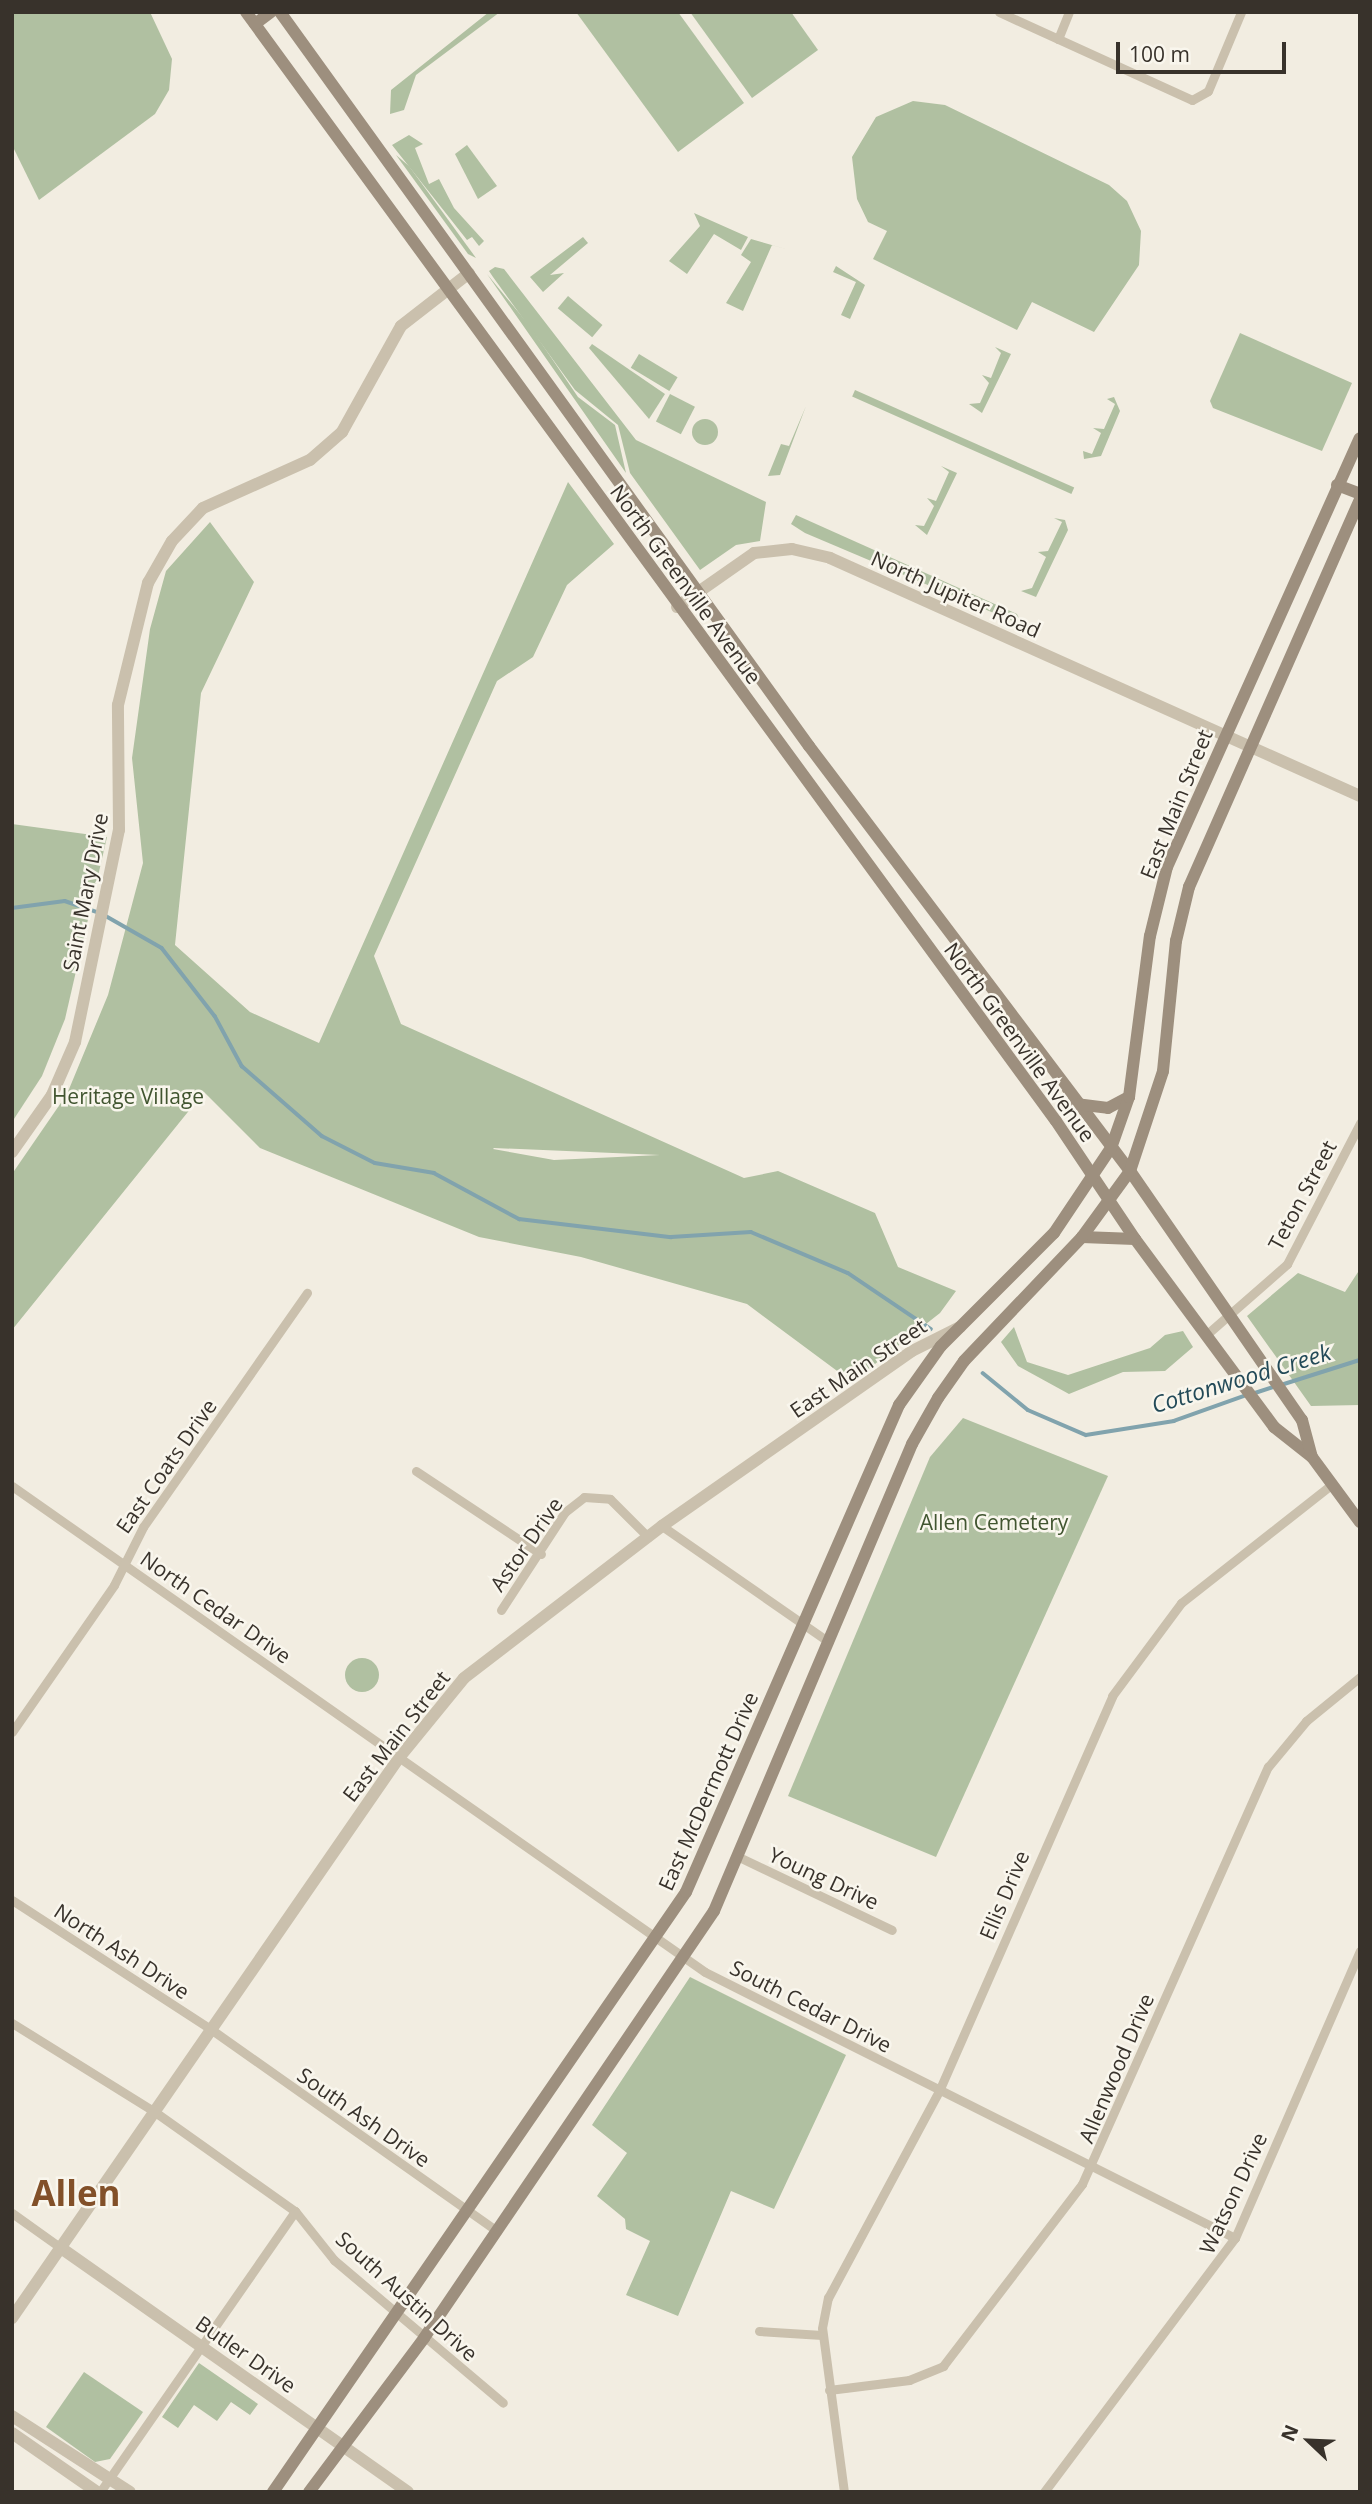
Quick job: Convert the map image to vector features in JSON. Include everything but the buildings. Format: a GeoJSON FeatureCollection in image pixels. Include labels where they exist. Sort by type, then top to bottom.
{"type":"FeatureCollection","features":[{"type":"Feature","properties":{"kind":"main road","name":"North Greenville Avenue"},"geometry":{"type":"LineString","coordinates":[[246,12],[1135,1239],[1274,1427],[1312,1457]]}},
{"type":"Feature","properties":{"kind":"main road"},"geometry":{"type":"LineString","coordinates":[[255,23],[271,12]]}},
{"type":"Feature","properties":{"kind":"main road","name":"North Greenville Avenue"},"geometry":{"type":"LineString","coordinates":[[280,12],[1076,1104],[1130,1171],[1228,1317],[1302,1420],[1312,1457]]}},
{"type":"Feature","properties":{"kind":"main road","name":"East Main Street"},"geometry":{"type":"LineString","coordinates":[[960,1327],[1054,1233],[1094,1179],[1111,1148],[1129,1097],[1154,918],[1167,867],[1360,438]]}},
{"type":"Feature","properties":{"kind":"main road"},"geometry":{"type":"LineString","coordinates":[[1337,485],[1360,496]]}},
{"type":"Feature","properties":{"kind":"main road","name":"East Main Street"},"geometry":{"type":"LineString","coordinates":[[829,1642],[912,1444],[964,1361],[1082,1237],[1130,1171],[1163,1071],[1179,923],[1251,745],[1360,496]]}},
{"type":"Feature","properties":{"kind":"main road"},"geometry":{"type":"LineString","coordinates":[[1154,918],[1179,923]]}},
{"type":"Feature","properties":{"kind":"main road"},"geometry":{"type":"LineString","coordinates":[[1076,1104],[1108,1108],[1129,1097]]}},
{"type":"Feature","properties":{"kind":"main road"},"geometry":{"type":"LineString","coordinates":[[1082,1237],[1135,1239]]}},
{"type":"Feature","properties":{"kind":"main road","name":"East McDermott Drive"},"geometry":{"type":"LineString","coordinates":[[273,2492],[470,2212],[657,1940],[687,1892],[898,1405],[960,1327]]}},
{"type":"Feature","properties":{"kind":"main road"},"geometry":{"type":"LineString","coordinates":[[1312,1457],[1360,1522]]}},
{"type":"Feature","properties":{"kind":"main road"},"geometry":{"type":"LineString","coordinates":[[309,2492],[424,2338],[684,1957],[741,1858],[829,1642]]}},
{"type":"Feature","properties":{"kind":"street"},"geometry":{"type":"LineString","coordinates":[[999,12],[1197,100],[1208,91],[1241,12]]}},
{"type":"Feature","properties":{"kind":"street"},"geometry":{"type":"LineString","coordinates":[[1058,39],[1069,12]]}},
{"type":"Feature","properties":{"kind":"street","name":"Saint Mary Drive"},"geometry":{"type":"LineString","coordinates":[[12,1152],[61,1078],[90,969],[117,844],[120,691],[148,583],[172,541],[203,508],[310,460],[342,432],[401,326],[469,273]]}},
{"type":"Feature","properties":{"kind":"street","name":"North Jupiter Road"},"geometry":{"type":"LineString","coordinates":[[677,607],[736,561],[768,550],[830,558],[1226,733],[1360,796]]}},
{"type":"Feature","properties":{"kind":"street","name":"Teton Street"},"geometry":{"type":"LineString","coordinates":[[1206,1335],[1287,1264],[1360,1123]]}},
{"type":"Feature","properties":{"kind":"street","name":"East Coats Drive"},"geometry":{"type":"LineString","coordinates":[[12,1732],[124,1564],[143,1527],[307,1293]]}},
{"type":"Feature","properties":{"kind":"street","name":"East Main Street"},"geometry":{"type":"LineString","coordinates":[[12,2318],[398,1759],[485,1657],[662,1526],[912,1351],[960,1327]]}},
{"type":"Feature","properties":{"kind":"street"},"geometry":{"type":"LineString","coordinates":[[416,1471],[541,1554]]}},
{"type":"Feature","properties":{"kind":"street","name":"Ellis Drive"},"geometry":{"type":"LineString","coordinates":[[844,2492],[822,2335],[828,2298],[939,2091],[1131,1664],[1181,1603],[1332,1484]]}},
{"type":"Feature","properties":{"kind":"street","name":"North Cedar Drive"},"geometry":{"type":"LineString","coordinates":[[12,1486],[398,1759]]}},
{"type":"Feature","properties":{"kind":"street","name":"Astor Drive"},"geometry":{"type":"LineString","coordinates":[[501,1610],[541,1554],[565,1512],[584,1497],[610,1499],[648,1537]]}},
{"type":"Feature","properties":{"kind":"street"},"geometry":{"type":"LineString","coordinates":[[662,1526],[800,1627],[829,1642]]}},
{"type":"Feature","properties":{"kind":"street","name":"Allenwood Drive"},"geometry":{"type":"LineString","coordinates":[[829,2390],[909,2380],[943,2366],[1092,2167],[1268,1767],[1306,1721],[1360,1678]]}},
{"type":"Feature","properties":{"kind":"street","name":"South Cedar Drive"},"geometry":{"type":"LineString","coordinates":[[398,1759],[684,1957],[939,2091],[1235,2238]]}},
{"type":"Feature","properties":{"kind":"street","name":"Young Drive"},"geometry":{"type":"LineString","coordinates":[[741,1858],[892,1930]]}},
{"type":"Feature","properties":{"kind":"street","name":"North Ash Drive"},"geometry":{"type":"LineString","coordinates":[[12,1900],[212,2030]]}},
{"type":"Feature","properties":{"kind":"street","name":"Watson Drive"},"geometry":{"type":"LineString","coordinates":[[1044,2492],[1235,2238],[1360,1951]]}},
{"type":"Feature","properties":{"kind":"street","name":"South Austin Drive"},"geometry":{"type":"LineString","coordinates":[[12,2023],[155,2112],[295,2211],[334,2260],[503,2403]]}},
{"type":"Feature","properties":{"kind":"street","name":"South Ash Drive"},"geometry":{"type":"LineString","coordinates":[[212,2030],[497,2231]]}},
{"type":"Feature","properties":{"kind":"street"},"geometry":{"type":"LineString","coordinates":[[12,2433],[99,2492],[295,2211]]}},
{"type":"Feature","properties":{"kind":"street"},"geometry":{"type":"LineString","coordinates":[[12,2213],[61,2248]]}},
{"type":"Feature","properties":{"kind":"street","name":"Butler Drive"},"geometry":{"type":"LineString","coordinates":[[61,2248],[408,2492]]}},
{"type":"Feature","properties":{"kind":"street"},"geometry":{"type":"LineString","coordinates":[[759,2331],[822,2335]]}},
{"type":"Feature","properties":{"kind":"street"},"geometry":{"type":"LineString","coordinates":[[12,2416],[130,2492]]}},
{"type":"Feature","properties":{"kind":"green space"},"geometry":{"type":"Polygon","coordinates":[[[12,12],[150,12],[172,59],[169,90],[155,114],[39,200],[12,145],[12,12]]]}},
{"type":"Feature","properties":{"kind":"green space"},"geometry":{"type":"Polygon","coordinates":[[[489,12],[500,12],[416,75],[404,110],[390,114],[391,90],[489,12]]]}},
{"type":"Feature","properties":{"kind":"green space"},"geometry":{"type":"Polygon","coordinates":[[[576,12],[678,12],[744,103],[678,152],[576,12]]]}},
{"type":"Feature","properties":{"kind":"green space"},"geometry":{"type":"Polygon","coordinates":[[[690,12],[791,12],[818,50],[752,98],[690,12]]]}},
{"type":"Feature","properties":{"kind":"green space"},"geometry":{"type":"Polygon","coordinates":[[[913,101],[945,105],[1109,185],[1127,201],[1141,231],[1139,265],[1094,332],[1032,302],[1017,330],[873,259],[887,231],[868,222],[857,199],[852,157],[876,117],[913,101]]]}},
{"type":"Feature","properties":{"kind":"green space"},"geometry":{"type":"Polygon","coordinates":[[[409,135],[423,144],[415,148],[429,184],[439,179],[454,208],[484,241],[479,246],[472,237],[467,240],[392,145],[409,135]]]}},
{"type":"Feature","properties":{"kind":"green space"},"geometry":{"type":"Polygon","coordinates":[[[467,145],[497,186],[478,199],[455,154],[467,145]]]}},
{"type":"Feature","properties":{"kind":"green space"},"geometry":{"type":"Polygon","coordinates":[[[396,155],[409,166],[476,258],[468,254],[396,155]]]}},
{"type":"Feature","properties":{"kind":"green space"},"geometry":{"type":"Polygon","coordinates":[[[694,213],[748,237],[741,250],[714,234],[687,274],[669,261],[700,226],[694,213]]]}},
{"type":"Feature","properties":{"kind":"green space"},"geometry":{"type":"Polygon","coordinates":[[[583,237],[588,243],[550,275],[564,273],[543,292],[530,277],[583,237]]]}},
{"type":"Feature","properties":{"kind":"green space"},"geometry":{"type":"Polygon","coordinates":[[[751,239],[772,245],[743,311],[726,303],[751,262],[741,255],[751,239]]]}},
{"type":"Feature","properties":{"kind":"green space"},"geometry":{"type":"Polygon","coordinates":[[[836,266],[865,285],[850,319],[841,315],[856,282],[833,272],[836,266]]]}},
{"type":"Feature","properties":{"kind":"green space"},"geometry":{"type":"Polygon","coordinates":[[[495,267],[504,269],[636,440],[766,502],[760,541],[736,545],[700,570],[630,473],[618,425],[575,390],[489,271],[495,267]]]}},
{"type":"Feature","properties":{"kind":"green space"},"geometry":{"type":"Polygon","coordinates":[[[487,274],[529,325],[578,397],[615,425],[626,473],[487,274]]]}},
{"type":"Feature","properties":{"kind":"green space"},"geometry":{"type":"Polygon","coordinates":[[[568,296],[602,325],[592,337],[558,308],[568,296]]]}},
{"type":"Feature","properties":{"kind":"green space"},"geometry":{"type":"Polygon","coordinates":[[[1240,333],[1352,383],[1322,451],[1213,408],[1210,401],[1240,333]]]}},
{"type":"Feature","properties":{"kind":"green space"},"geometry":{"type":"Polygon","coordinates":[[[592,344],[665,394],[649,419],[589,348],[592,344]]]}},
{"type":"Feature","properties":{"kind":"green space"},"geometry":{"type":"Polygon","coordinates":[[[995,347],[1011,354],[982,413],[969,404],[980,403],[989,383],[982,375],[991,378],[1001,353],[995,347]]]}},
{"type":"Feature","properties":{"kind":"green space"},"geometry":{"type":"Polygon","coordinates":[[[639,354],[678,377],[669,391],[631,368],[639,354]]]}},
{"type":"Feature","properties":{"kind":"green space"},"geometry":{"type":"Polygon","coordinates":[[[855,390],[1074,488],[1071,494],[852,396],[855,390]]]}},
{"type":"Feature","properties":{"kind":"green space"},"geometry":{"type":"Polygon","coordinates":[[[670,394],[695,407],[681,434],[656,422],[670,394]]]}},
{"type":"Feature","properties":{"kind":"green space"},"geometry":{"type":"Polygon","coordinates":[[[1114,397],[1120,411],[1101,456],[1084,459],[1083,451],[1092,454],[1101,433],[1093,428],[1104,429],[1115,404],[1107,399],[1114,397]]]}},
{"type":"Feature","properties":{"kind":"green space"},"geometry":{"type":"Polygon","coordinates":[[[806,406],[780,475],[768,476],[781,444],[789,446],[806,406]]]}},
{"type":"Feature","properties":{"kind":"green space"},"geometry":{"type":"Polygon","coordinates":[[[705,419],[714,423],[718,432],[714,441],[705,445],[696,441],[692,432],[696,423],[705,419]]]}},
{"type":"Feature","properties":{"kind":"green space"},"geometry":{"type":"Polygon","coordinates":[[[941,466],[957,473],[927,535],[915,525],[924,526],[934,506],[927,498],[936,501],[949,472],[941,466]]]}},
{"type":"Feature","properties":{"kind":"green space","name":"Heritage Village"},"geometry":{"type":"Polygon","coordinates":[[[568,482],[614,544],[567,585],[533,657],[497,681],[374,956],[401,1024],[744,1178],[778,1171],[875,1213],[898,1267],[956,1291],[940,1313],[852,1382],[747,1304],[581,1257],[479,1237],[260,1148],[204,1092],[12,1330],[12,1174],[67,1094],[108,995],[143,863],[132,758],[150,629],[166,571],[210,522],[254,582],[201,693],[175,945],[250,1012],[319,1043],[568,482]],[[494,1148],[554,1160],[660,1155],[494,1148]]]}},
{"type":"Feature","properties":{"kind":"green space"},"geometry":{"type":"Polygon","coordinates":[[[796,515],[1017,614],[1022,625],[805,533],[791,524],[796,515]]]}},
{"type":"Feature","properties":{"kind":"green space"},"geometry":{"type":"Polygon","coordinates":[[[1054,518],[1065,520],[1068,530],[1036,597],[1021,591],[1032,588],[1046,557],[1038,552],[1048,551],[1062,522],[1054,518]]]}},
{"type":"Feature","properties":{"kind":"green space"},"geometry":{"type":"Polygon","coordinates":[[[12,824],[107,837],[65,1019],[42,1076],[12,1122],[12,824]]]}},
{"type":"Feature","properties":{"kind":"green space"},"geometry":{"type":"Polygon","coordinates":[[[1360,1269],[1360,1405],[1311,1406],[1247,1316],[1298,1273],[1345,1292],[1360,1269]]]}},
{"type":"Feature","properties":{"kind":"green space"},"geometry":{"type":"Polygon","coordinates":[[[1014,1327],[1027,1362],[1068,1375],[1150,1348],[1165,1335],[1183,1331],[1193,1347],[1165,1371],[1123,1372],[1069,1394],[1018,1366],[1001,1342],[1014,1327]]]}},
{"type":"Feature","properties":{"kind":"green space","name":"Allen Cemetery"},"geometry":{"type":"Polygon","coordinates":[[[963,1418],[1108,1476],[936,1857],[788,1796],[930,1457],[963,1418]]]}},
{"type":"Feature","properties":{"kind":"green space"},"geometry":{"type":"Polygon","coordinates":[[[362,1658],[374,1663],[379,1675],[374,1687],[362,1692],[350,1687],[345,1675],[350,1663],[362,1658]]]}},
{"type":"Feature","properties":{"kind":"green space"},"geometry":{"type":"Polygon","coordinates":[[[690,1977],[846,2055],[774,2209],[731,2191],[678,2316],[626,2295],[650,2241],[626,2229],[625,2219],[597,2196],[627,2153],[592,2125],[690,1977]]]}},
{"type":"Feature","properties":{"kind":"green space"},"geometry":{"type":"Polygon","coordinates":[[[199,2363],[258,2404],[250,2415],[231,2402],[217,2421],[194,2405],[178,2428],[162,2417],[199,2363]]]}},
{"type":"Feature","properties":{"kind":"green space"},"geometry":{"type":"Polygon","coordinates":[[[84,2372],[143,2412],[110,2459],[95,2462],[46,2427],[84,2372]]]}},
{"type":"Feature","properties":{"kind":"waterway","name":"Cottonwood Creek"},"geometry":{"type":"LineString","coordinates":[[12,908],[65,901],[99,913]]}},
{"type":"Feature","properties":{"kind":"waterway","name":"Cottonwood Creek"},"geometry":{"type":"LineString","coordinates":[[106,916],[162,948],[215,1016],[242,1066],[322,1136],[375,1163],[434,1173],[519,1219],[671,1237],[751,1232],[848,1273],[931,1329]]}},
{"type":"Feature","properties":{"kind":"waterway","name":"Cottonwood Creek"},"geometry":{"type":"LineString","coordinates":[[1281,1385],[1360,1360]]}},
{"type":"Feature","properties":{"kind":"waterway","name":"Cottonwood Creek"},"geometry":{"type":"LineString","coordinates":[[983,1373],[1028,1410],[1086,1435],[1174,1421],[1247,1395]]}},
{"type":"Feature","properties":{"kind":"waterway","name":"Cottonwood Creek"},"geometry":{"type":"LineString","coordinates":[[1255,1393],[1274,1387]]}},
{"type":"Feature","properties":{"kind":"district","name":"Allen"},"geometry":{"type":"Point","coordinates":[76,2193]}}]}
